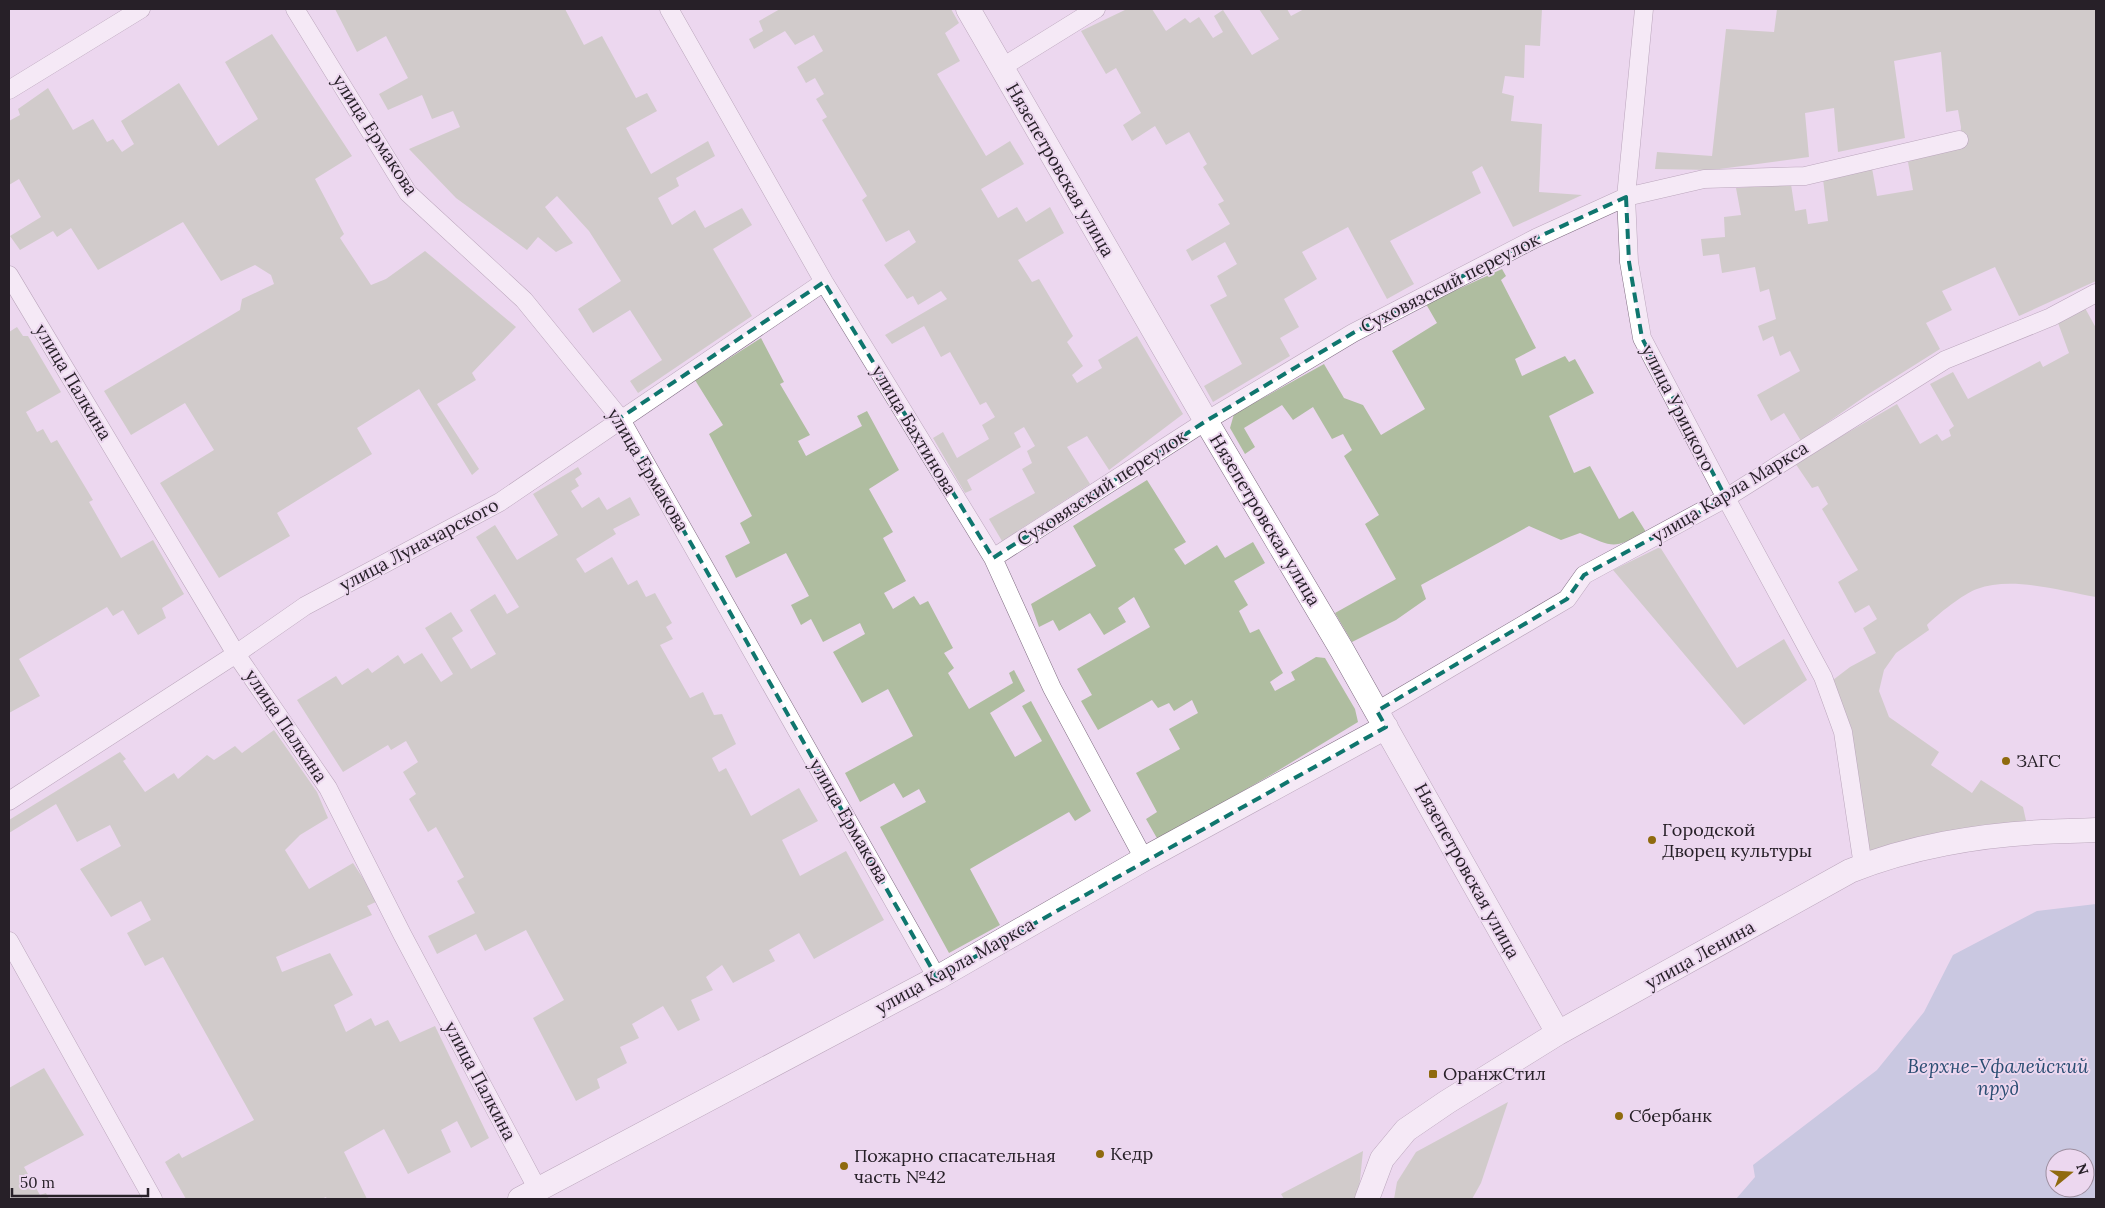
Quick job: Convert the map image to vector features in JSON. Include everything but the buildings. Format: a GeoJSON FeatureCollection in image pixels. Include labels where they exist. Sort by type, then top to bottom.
{"type":"FeatureCollection","features":[{"type":"Feature","properties":{"kind":"main road","name":"Нязепетровская улица"},"geometry":{"type":"LineString","coordinates":[[968,9],[1381,719],[1558,1034]]}},
{"type":"Feature","properties":{"kind":"main road","name":"улица Карла Маркса"},"geometry":{"type":"LineString","coordinates":[[529,1195],[937,978],[1144,859],[1381,719]]}},
{"type":"Feature","properties":{"kind":"main road","name":"улица Ленина"},"geometry":{"type":"LineString","coordinates":[[1367,1199],[1382,1159],[1406,1130],[1447,1102],[1558,1034],[1863,866],[1888,856],[1936,845],[2016,834],[2096,830]]}},
{"type":"Feature","properties":{"kind":"street"},"geometry":{"type":"LineString","coordinates":[[9,90],[141,9]]}},
{"type":"Feature","properties":{"kind":"street","name":"улица Ермакова"},"geometry":{"type":"LineString","coordinates":[[295,9],[408,193],[524,300],[620,418],[937,978]]}},
{"type":"Feature","properties":{"kind":"street","name":"улица Бахтинова"},"geometry":{"type":"LineString","coordinates":[[669,9],[824,282],[993,558],[1052,688],[1144,859]]}},
{"type":"Feature","properties":{"kind":"street"},"geometry":{"type":"LineString","coordinates":[[1001,68],[1096,9]]}},
{"type":"Feature","properties":{"kind":"street","name":"улица Урицкого"},"geometry":{"type":"LineString","coordinates":[[1644,9],[1626,197],[1629,262],[1642,338],[1823,677],[1843,732],[1863,866]]}},
{"type":"Feature","properties":{"kind":"street","name":"Суховязский переулок"},"geometry":{"type":"LineString","coordinates":[[993,558],[1206,421],[1353,333],[1536,238],[1626,197],[1704,178],[1805,176],[1958,140]]}},
{"type":"Feature","properties":{"kind":"street","name":"улица Палкина"},"geometry":{"type":"LineString","coordinates":[[9,276],[236,654],[328,788],[406,942],[529,1195]]}},
{"type":"Feature","properties":{"kind":"street","name":"улица Луначарского"},"geometry":{"type":"LineString","coordinates":[[9,801],[236,654],[304,606],[500,502],[620,418],[824,282]]}},
{"type":"Feature","properties":{"kind":"street","name":"улица Карла Маркса"},"geometry":{"type":"LineString","coordinates":[[1381,719],[1567,599],[1584,575],[1726,498],[1945,360],[2051,317],[2096,293]]}},
{"type":"Feature","properties":{"kind":"street"},"geometry":{"type":"LineString","coordinates":[[9,941],[153,1199]]}},
{"type":"Feature","properties":{"kind":"highlighted area"},"geometry":{"type":"Polygon","coordinates":[[[1626,197],[1629,262],[1642,338],[1726,498],[1584,575],[1567,599],[1377,711],[1386,727],[937,978],[620,418],[824,282],[993,558],[1206,421],[1353,333],[1536,238],[1626,197]]]}},
{"type":"Feature","properties":{"kind":"green space"},"geometry":{"type":"Polygon","coordinates":[[[335,9],[565,9],[584,45],[602,36],[636,98],[647,93],[657,111],[626,128],[651,174],[708,141],[715,156],[676,178],[679,186],[658,198],[672,225],[695,210],[705,228],[742,208],[752,225],[713,249],[752,316],[638,393],[630,381],[662,360],[630,310],[593,333],[578,309],[621,281],[589,231],[557,196],[545,207],[573,243],[556,252],[538,237],[527,250],[456,198],[409,149],[460,127],[453,111],[432,119],[422,95],[388,110],[379,94],[408,78],[386,36],[357,52],[335,9]]]}},
{"type":"Feature","properties":{"kind":"green space"},"geometry":{"type":"Polygon","coordinates":[[[780,9],[951,9],[959,23],[945,33],[960,61],[937,74],[986,156],[1010,141],[1024,164],[981,189],[998,218],[1017,207],[1026,222],[1050,207],[1064,233],[1018,260],[1032,282],[1039,279],[1073,336],[1067,342],[1083,366],[1072,375],[1077,383],[1102,368],[1098,360],[1137,336],[1183,414],[1109,470],[1087,436],[1067,447],[1090,484],[1002,541],[989,519],[1035,493],[1022,469],[1032,463],[1027,451],[1035,446],[1024,427],[1014,433],[1021,447],[967,480],[972,490],[965,493],[933,438],[943,432],[957,458],[989,439],[982,425],[995,417],[986,402],[980,405],[950,352],[941,357],[924,326],[892,344],[885,335],[947,299],[941,291],[918,305],[913,296],[907,299],[884,265],[916,242],[909,230],[886,242],[862,200],[867,196],[822,120],[827,117],[816,99],[824,94],[815,78],[806,83],[797,67],[823,51],[814,35],[795,45],[785,31],[754,49],[749,39],[763,31],[759,21],[780,9]]]}},
{"type":"Feature","properties":{"kind":"green space"},"geometry":{"type":"Polygon","coordinates":[[[1127,9],[1152,9],[1166,31],[1185,18],[1190,23],[1199,17],[1213,38],[1223,32],[1214,16],[1223,10],[1252,55],[1279,39],[1259,9],[1287,9],[1291,16],[1304,9],[1542,9],[1540,46],[1525,45],[1524,78],[1505,76],[1502,93],[1514,96],[1511,121],[1542,124],[1539,192],[1582,195],[1513,227],[1482,166],[1472,172],[1481,193],[1390,241],[1414,284],[1387,299],[1348,227],[1302,252],[1317,279],[1284,299],[1299,327],[1280,338],[1290,356],[1213,402],[1204,386],[1242,364],[1210,305],[1227,296],[1217,276],[1237,264],[1225,242],[1192,261],[1186,250],[1230,224],[1218,204],[1224,201],[1203,167],[1207,164],[1189,132],[1166,145],[1155,126],[1132,141],[1123,125],[1141,113],[1116,68],[1106,74],[1081,31],[1127,9]]]}},
{"type":"Feature","properties":{"kind":"green space"},"geometry":{"type":"Polygon","coordinates":[[[1777,9],[2096,9],[2096,281],[2019,316],[1995,267],[1942,291],[1952,310],[1926,323],[1940,349],[1867,395],[1801,441],[1784,413],[1771,421],[1757,395],[1800,371],[1790,351],[1780,356],[1773,336],[1763,341],[1758,326],[1776,319],[1769,289],[1760,292],[1755,267],[1722,273],[1719,254],[1703,256],[1701,239],[1725,237],[1724,217],[1741,215],[1736,188],[1791,184],[1795,211],[1806,209],[1808,224],[1828,221],[1823,179],[1872,168],[1877,196],[1913,190],[1908,162],[1922,156],[1960,148],[1961,127],[1958,110],[1946,112],[1941,52],[1894,61],[1905,138],[1838,152],[1834,108],[1805,113],[1809,157],[1712,170],[1655,169],[1657,152],[1712,156],[1726,29],[1774,32],[1777,9]]]}},
{"type":"Feature","properties":{"kind":"green space"},"geometry":{"type":"Polygon","coordinates":[[[272,34],[352,156],[315,179],[344,234],[340,238],[371,285],[386,279],[425,251],[516,327],[472,373],[476,380],[437,404],[479,469],[472,475],[419,389],[357,428],[372,454],[277,513],[290,536],[219,578],[160,483],[214,450],[185,403],[131,435],[104,391],[240,310],[242,299],[274,284],[271,275],[255,265],[221,281],[183,222],[98,270],[71,228],[57,237],[53,231],[20,250],[10,236],[41,217],[19,179],[9,185],[9,121],[20,115],[18,109],[48,88],[73,130],[93,119],[107,142],[113,139],[122,152],[134,144],[121,121],[179,83],[218,146],[258,119],[225,62],[272,34]]]}},
{"type":"Feature","properties":{"kind":"green space"},"geometry":{"type":"Polygon","coordinates":[[[1502,269],[1506,276],[1501,280],[1536,348],[1515,359],[1522,376],[1565,356],[1569,362],[1575,359],[1594,393],[1549,416],[1574,473],[1590,466],[1619,519],[1633,511],[1646,532],[1626,542],[1607,544],[1580,533],[1561,540],[1529,526],[1421,585],[1426,599],[1396,620],[1352,642],[1335,613],[1396,579],[1365,524],[1379,515],[1344,456],[1352,450],[1343,434],[1332,439],[1313,407],[1293,420],[1282,405],[1244,428],[1255,447],[1245,454],[1230,428],[1234,414],[1324,364],[1344,398],[1363,405],[1381,435],[1425,409],[1392,351],[1437,323],[1426,304],[1502,269]]]}},
{"type":"Feature","properties":{"kind":"green space"},"geometry":{"type":"Polygon","coordinates":[[[2085,308],[2096,328],[2096,597],[2021,584],[1991,585],[1977,589],[1944,610],[1927,625],[1929,630],[1896,653],[1884,670],[1879,691],[1889,717],[1939,752],[1931,765],[1972,793],[1981,780],[2023,807],[2027,825],[1868,854],[1852,730],[1833,680],[1850,667],[1876,653],[1863,628],[1877,619],[1869,605],[1855,613],[1838,582],[1858,570],[1822,509],[1828,504],[1818,486],[1812,488],[1795,463],[1897,404],[1920,444],[1937,434],[1942,441],[1951,436],[1949,430],[1954,426],[1930,384],[1953,372],[1968,399],[2040,361],[2043,367],[2069,353],[2058,323],[2085,308]]]}},
{"type":"Feature","properties":{"kind":"green space"},"geometry":{"type":"Polygon","coordinates":[[[17,327],[23,336],[28,336],[61,392],[26,412],[37,432],[43,429],[51,443],[57,440],[93,500],[89,502],[121,558],[153,540],[184,594],[162,608],[166,618],[138,635],[123,610],[113,616],[107,607],[19,659],[40,696],[9,713],[9,332],[17,327]]]}},
{"type":"Feature","properties":{"kind":"green space"},"geometry":{"type":"Polygon","coordinates":[[[761,338],[784,382],[780,384],[810,435],[798,441],[806,456],[862,426],[857,416],[867,411],[899,470],[869,489],[893,532],[883,538],[906,581],[884,593],[893,609],[914,596],[920,605],[928,601],[953,648],[944,653],[954,668],[948,673],[969,709],[1013,683],[1009,673],[1014,670],[1025,691],[990,713],[1015,757],[1042,741],[1022,706],[1031,701],[1091,811],[1075,821],[1069,812],[970,869],[1000,925],[949,953],[880,827],[926,802],[919,789],[903,798],[894,783],[860,802],[845,773],[913,736],[888,689],[862,703],[833,652],[865,634],[860,623],[823,642],[811,619],[801,625],[791,605],[809,596],[786,553],[736,578],[725,556],[750,543],[740,523],[752,516],[709,434],[723,425],[695,380],[761,338]]]}},
{"type":"Feature","properties":{"kind":"green space"},"geometry":{"type":"Polygon","coordinates":[[[578,467],[582,474],[575,479],[579,486],[571,491],[582,508],[599,497],[607,510],[630,497],[640,515],[613,529],[616,534],[576,559],[585,573],[612,557],[628,585],[637,580],[646,597],[655,593],[672,623],[666,627],[673,639],[660,645],[690,698],[703,692],[714,715],[722,714],[736,744],[712,758],[719,772],[726,768],[751,816],[799,788],[818,821],[782,840],[800,876],[846,851],[884,920],[814,959],[799,933],[769,950],[775,961],[733,983],[722,965],[706,977],[713,990],[691,1000],[700,1020],[678,1031],[663,1006],[632,1024],[639,1038],[620,1047],[627,1063],[597,1079],[600,1088],[576,1101],[533,1018],[564,1000],[526,930],[485,951],[476,934],[437,954],[428,936],[475,913],[457,881],[464,877],[436,827],[428,832],[409,799],[416,794],[403,772],[418,762],[406,741],[391,750],[388,745],[343,772],[297,700],[336,676],[342,685],[368,668],[372,673],[398,655],[404,664],[422,653],[441,682],[453,674],[425,628],[451,612],[463,631],[452,638],[471,669],[496,654],[470,610],[495,594],[507,614],[519,607],[476,537],[495,525],[517,560],[558,535],[533,494],[578,467]]]}},
{"type":"Feature","properties":{"kind":"green space"},"geometry":{"type":"Polygon","coordinates":[[[1147,480],[1186,542],[1174,549],[1185,565],[1217,545],[1225,558],[1253,542],[1265,563],[1234,581],[1248,605],[1239,611],[1250,633],[1259,629],[1283,673],[1270,682],[1275,691],[1295,680],[1291,672],[1316,657],[1325,658],[1355,709],[1358,722],[1158,840],[1146,819],[1157,812],[1136,773],[1180,749],[1169,729],[1198,713],[1192,700],[1174,711],[1169,703],[1158,708],[1152,700],[1098,730],[1081,701],[1092,695],[1077,669],[1150,627],[1134,597],[1118,608],[1126,622],[1104,635],[1090,613],[1059,631],[1053,620],[1039,627],[1031,604],[1096,566],[1073,526],[1147,480]]]}},
{"type":"Feature","properties":{"kind":"green space"},"geometry":{"type":"Polygon","coordinates":[[[1660,547],[1737,668],[1784,639],[1807,680],[1744,725],[1613,570],[1660,547]]]}},
{"type":"Feature","properties":{"kind":"green space"},"geometry":{"type":"Polygon","coordinates":[[[274,730],[317,792],[328,818],[300,835],[285,850],[309,889],[353,863],[378,901],[367,906],[372,915],[276,957],[282,972],[330,953],[353,995],[334,1005],[346,1032],[371,1018],[375,1026],[388,1020],[400,1042],[435,1026],[489,1138],[471,1148],[457,1121],[441,1130],[451,1152],[408,1174],[384,1129],[344,1152],[367,1199],[327,1199],[326,1197],[321,1199],[186,1199],[165,1162],[179,1153],[182,1158],[254,1120],[163,957],[145,966],[127,933],[151,920],[141,901],[111,917],[80,869],[121,846],[110,825],[77,842],[56,804],[9,833],[9,820],[120,752],[126,759],[123,761],[145,792],[174,773],[178,779],[207,755],[214,760],[235,746],[242,753],[274,730]]]}},
{"type":"Feature","properties":{"kind":"green space"},"geometry":{"type":"Polygon","coordinates":[[[44,1068],[84,1135],[24,1167],[40,1195],[46,1193],[49,1199],[9,1199],[9,1088],[44,1068]]]}},
{"type":"Feature","properties":{"kind":"green space"},"geometry":{"type":"Polygon","coordinates":[[[1508,1102],[1481,1183],[1472,1199],[1394,1199],[1397,1182],[1416,1152],[1508,1102]]]}},
{"type":"Feature","properties":{"kind":"green space"},"geometry":{"type":"Polygon","coordinates":[[[1363,1151],[1358,1199],[1284,1199],[1281,1194],[1363,1151]]]}},
{"type":"Feature","properties":{"kind":"water","name":"Верхне-Уфалейский пруд"},"geometry":{"type":"Polygon","coordinates":[[[2096,904],[2096,1199],[1736,1199],[1755,1177],[1753,1165],[1877,1070],[1924,1012],[1953,955],[2037,911],[2096,904]]]}},
{"type":"Feature","properties":{"kind":"place","name":"ЗАГС"},"geometry":{"type":"Point","coordinates":[2006,761]}},
{"type":"Feature","properties":{"kind":"place","name":"Городской Дворец культуры"},"geometry":{"type":"Point","coordinates":[1652,840]}},
{"type":"Feature","properties":{"kind":"place","name":"ОранжСтил"},"geometry":{"type":"Point","coordinates":[1433,1074]}},
{"type":"Feature","properties":{"kind":"place","name":"Сбербанк"},"geometry":{"type":"Point","coordinates":[1619,1116]}},
{"type":"Feature","properties":{"kind":"place","name":"Кедр"},"geometry":{"type":"Point","coordinates":[1100,1154]}},
{"type":"Feature","properties":{"kind":"place","name":"Пожарно спасательная часть №42"},"geometry":{"type":"Point","coordinates":[844,1166]}}]}
